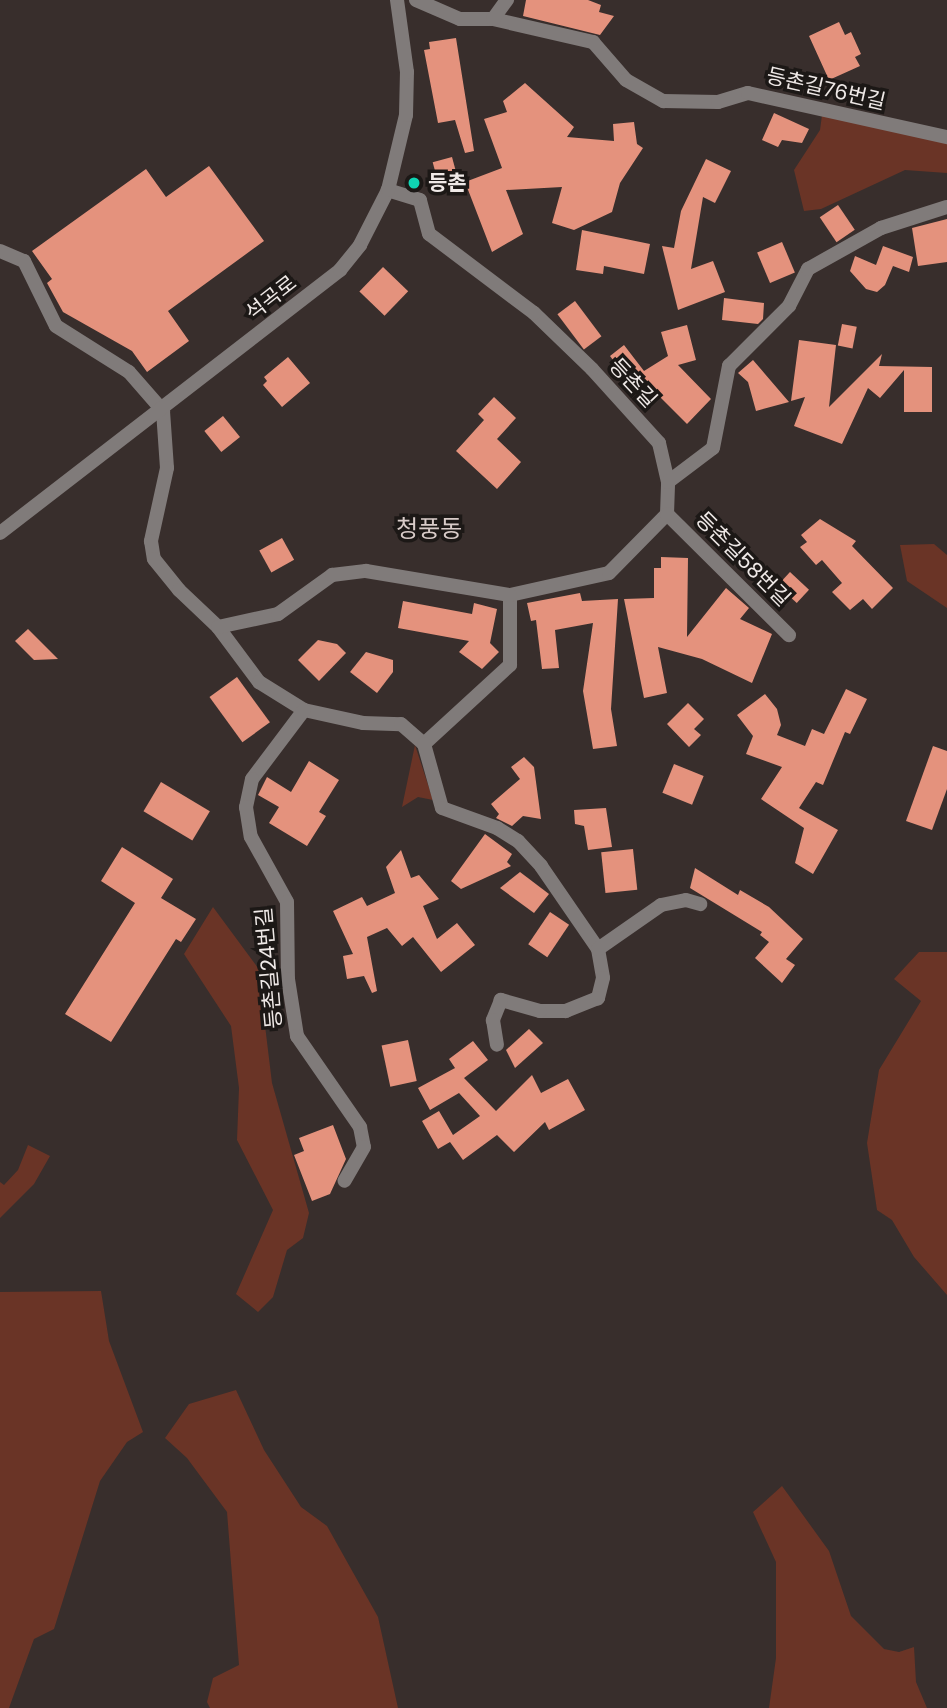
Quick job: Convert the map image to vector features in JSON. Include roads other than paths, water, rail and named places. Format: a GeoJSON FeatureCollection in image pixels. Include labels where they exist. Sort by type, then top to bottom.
{"type":"FeatureCollection","features":[{"type":"Feature","properties":{"kind":"street","name":"석곡로"},"geometry":{"type":"LineString","coordinates":[[0,533],[163,411],[340,270],[360,245],[388,190],[406,115],[407,72],[397,0]]}},
{"type":"Feature","properties":{"kind":"street"},"geometry":{"type":"LineString","coordinates":[[416,0],[460,19],[493,19],[508,0]]}},
{"type":"Feature","properties":{"kind":"street","name":"등촌길76번길"},"geometry":{"type":"LineString","coordinates":[[493,19],[593,43],[626,79],[663,101],[718,102],[748,93],[947,137]]}},
{"type":"Feature","properties":{"kind":"street","name":"등촌길"},"geometry":{"type":"LineString","coordinates":[[388,190],[420,200],[429,234],[534,313],[592,369],[659,443],[668,482],[667,514]]}},
{"type":"Feature","properties":{"kind":"street"},"geometry":{"type":"LineString","coordinates":[[668,482],[713,448],[729,366],[789,306],[808,269],[881,228],[947,206]]}},
{"type":"Feature","properties":{"kind":"street"},"geometry":{"type":"LineString","coordinates":[[0,251],[24,261],[56,326],[129,372],[163,411],[166,468],[151,541],[154,559],[218,627],[259,682],[304,710],[363,723],[401,724],[424,744],[442,808],[497,828],[518,841],[541,866],[598,949],[603,978],[598,998],[566,1011],[540,1012],[501,1000],[494,1020],[497,1045]]}},
{"type":"Feature","properties":{"kind":"street"},"geometry":{"type":"LineString","coordinates":[[218,627],[278,614],[332,575],[366,571],[510,595],[609,573],[667,514]]}},
{"type":"Feature","properties":{"kind":"street","name":"등촌길58번길"},"geometry":{"type":"LineString","coordinates":[[667,514],[789,635]]}},
{"type":"Feature","properties":{"kind":"street"},"geometry":{"type":"LineString","coordinates":[[424,744],[510,665],[510,595]]}},
{"type":"Feature","properties":{"kind":"street","name":"등촌길24번길"},"geometry":{"type":"LineString","coordinates":[[304,710],[251,779],[246,807],[251,837],[287,902],[288,979],[297,1037],[360,1127],[364,1147],[344,1181]]}},
{"type":"Feature","properties":{"kind":"street"},"geometry":{"type":"LineString","coordinates":[[598,949],[661,905],[686,900],[700,904]]}},
{"type":"Feature","properties":{"kind":"place","name":"등촌"},"geometry":{"type":"Point","coordinates":[414,183]}},
{"type":"Feature","properties":{"kind":"district","name":"청풍동"},"geometry":{"type":"Point","coordinates":[429,529]}}]}
